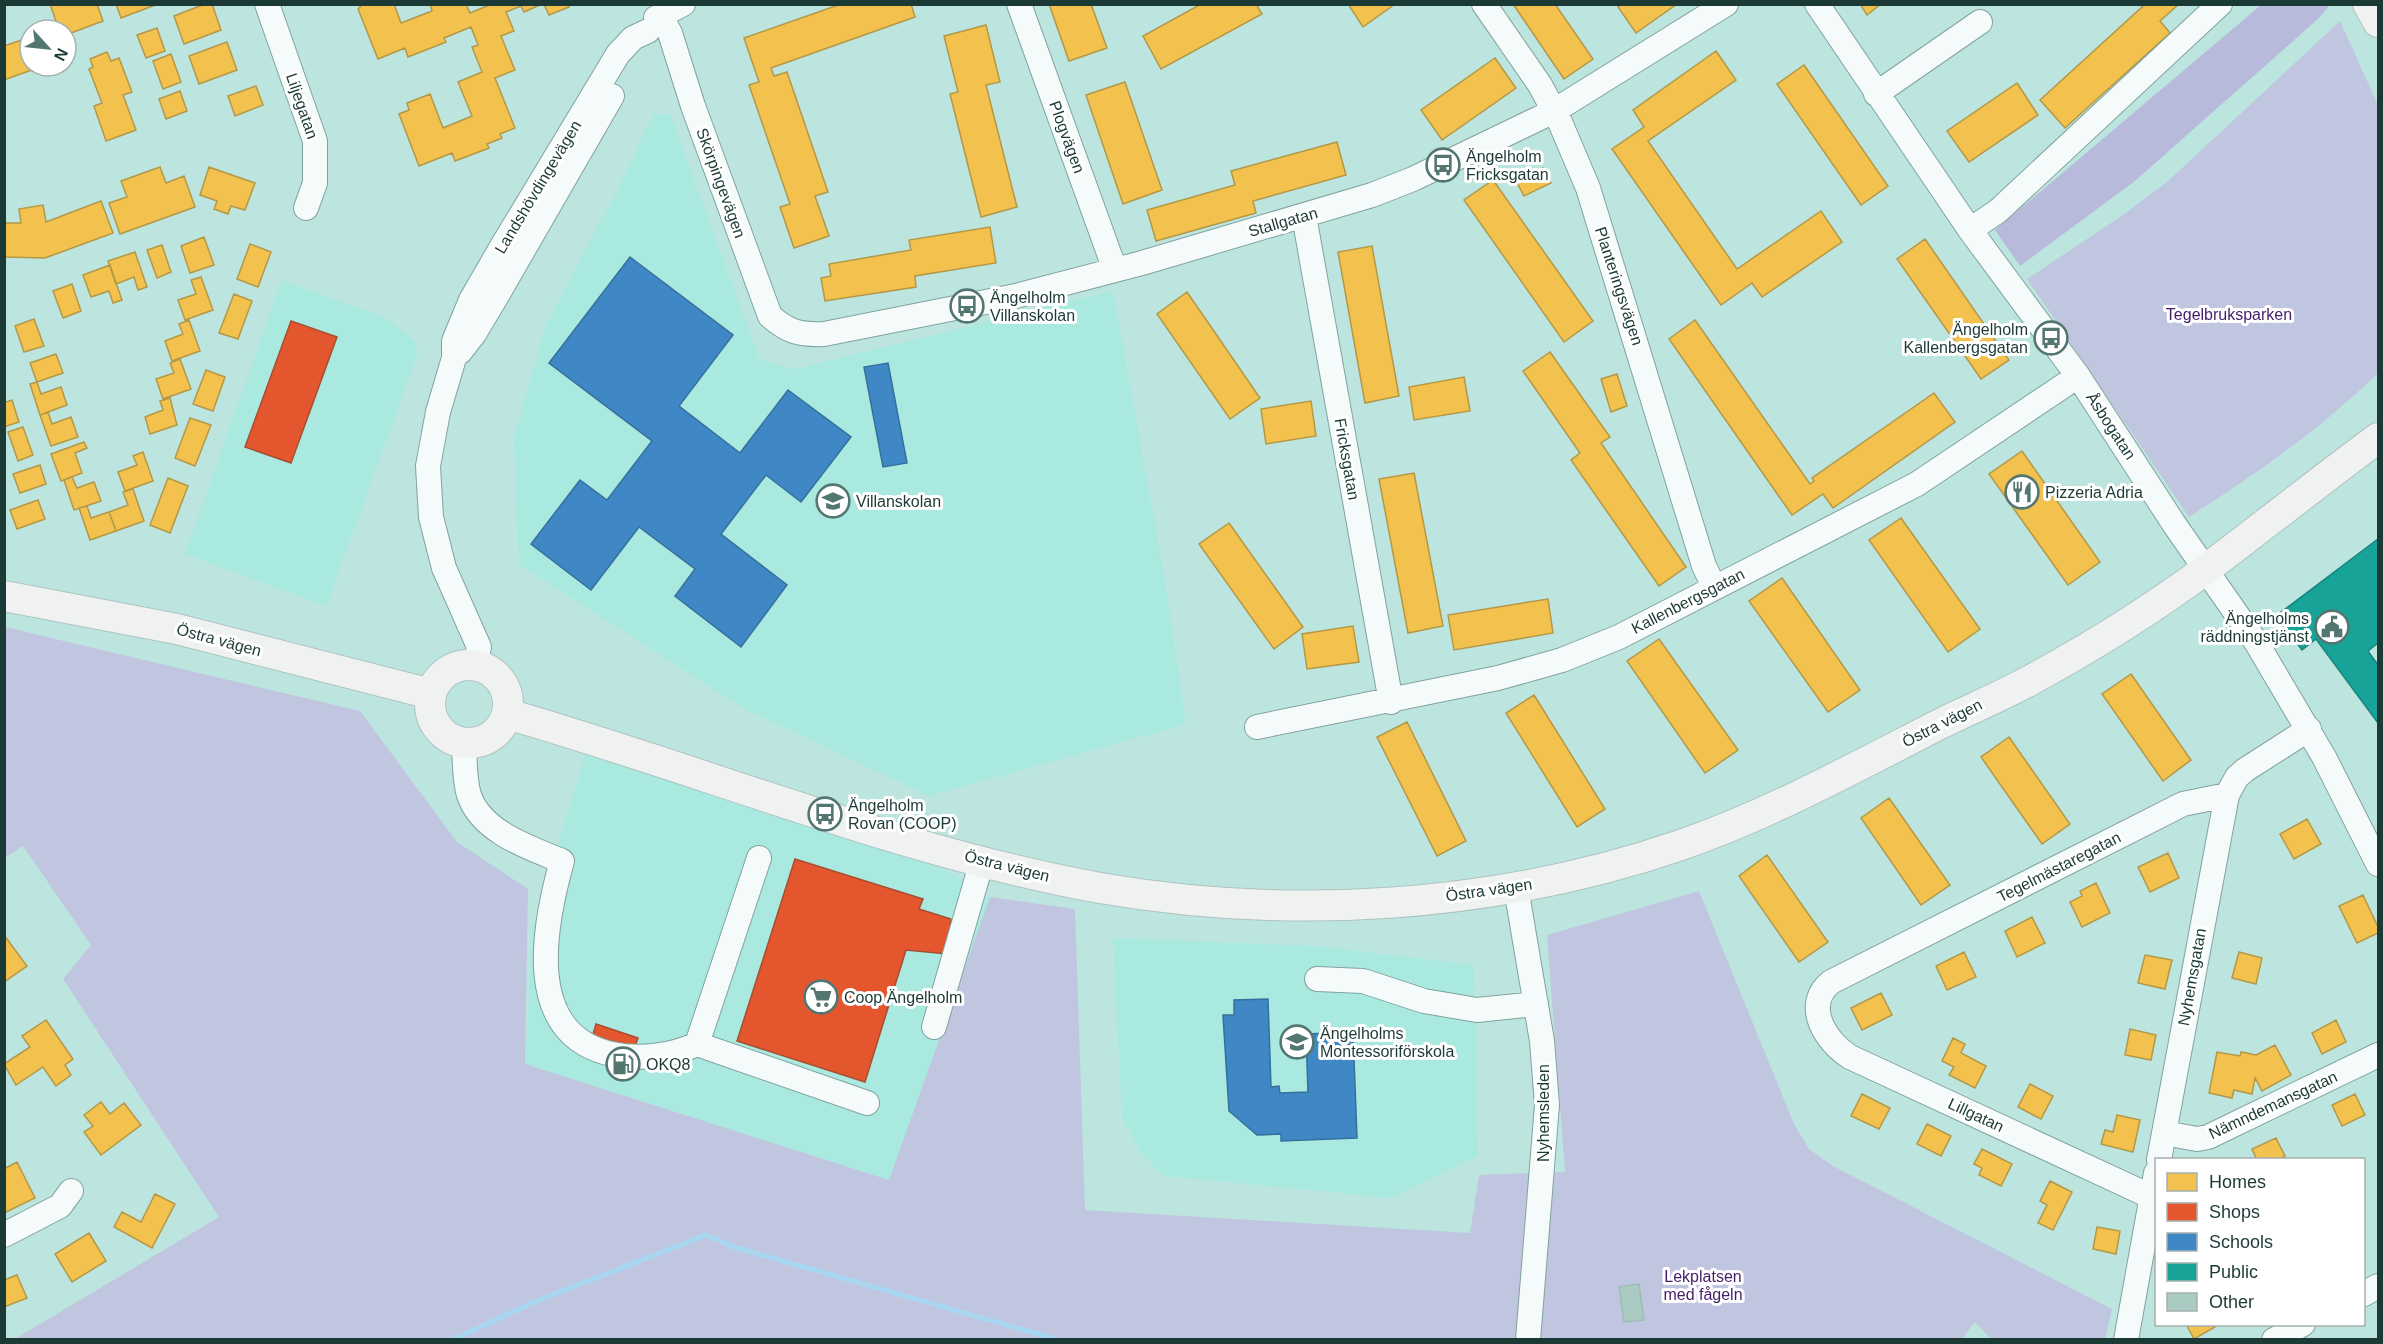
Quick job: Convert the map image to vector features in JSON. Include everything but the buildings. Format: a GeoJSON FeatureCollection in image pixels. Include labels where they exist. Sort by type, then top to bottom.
{"type":"FeatureCollection","features":[{"type":"Feature","properties":{"kind":"main road"},"geometry":{"type":"LineString","coordinates":[[2368,4],[2379,22]]}},
{"type":"Feature","properties":{"kind":"main road","name":"Östra vägen"},"geometry":{"type":"LineString","coordinates":[[507,714],[982,861],[1096,887],[1241,904],[1325,906],[1394,902],[1516,888],[1678,846],[1790,799],[2027,682],[2103,637],[2207,568],[2379,438]]}},
{"type":"Feature","properties":{"kind":"main road","name":"Östra vägen"},"geometry":{"type":"LineString","coordinates":[[4,596],[177,629],[431,694]]}},
{"type":"Feature","properties":{"kind":"main road"},"geometry":{"type":"LineString","coordinates":[[461,666],[475,666],[493,674],[505,688],[507,714],[501,727],[491,737],[478,742],[464,743],[446,735],[433,720],[430,707],[431,694],[438,681],[448,671],[461,666]]}},
{"type":"Feature","properties":{"kind":"street","name":"Liljegatan"},"geometry":{"type":"LineString","coordinates":[[267,4],[315,141],[315,183],[306,208]]}},
{"type":"Feature","properties":{"kind":"street"},"geometry":{"type":"LineString","coordinates":[[654,18],[683,4]]}},
{"type":"Feature","properties":{"kind":"street","name":"Plogvägen"},"geometry":{"type":"LineString","coordinates":[[1019,4],[1115,270]]}},
{"type":"Feature","properties":{"kind":"street","name":"Planteringsvägen"},"geometry":{"type":"LineString","coordinates":[[1484,4],[1540,85],[1588,188],[1704,566],[1714,587]]}},
{"type":"Feature","properties":{"kind":"street","name":"Stallgatan"},"geometry":{"type":"LineString","coordinates":[[801,335],[824,334],[1016,296],[1304,216],[1413,179],[1554,111],[1726,4]]}},
{"type":"Feature","properties":{"kind":"street","name":"Åsbogatan"},"geometry":{"type":"LineString","coordinates":[[1817,4],[1970,230],[2078,376],[2174,524],[2207,568],[2308,729],[2379,864]]}},
{"type":"Feature","properties":{"kind":"street"},"geometry":{"type":"LineString","coordinates":[[1970,230],[1998,211],[2220,4]]}},
{"type":"Feature","properties":{"kind":"street","name":"Landshövdingevägen"},"geometry":{"type":"LineString","coordinates":[[454,358],[474,334],[644,44],[654,18]]}},
{"type":"Feature","properties":{"kind":"street","name":"Landshövdingevägen"},"geometry":{"type":"LineString","coordinates":[[475,666],[479,647],[444,568],[431,517],[428,466],[438,412],[454,358],[454,340],[471,300],[618,54],[654,18]]}},
{"type":"Feature","properties":{"kind":"street","name":"Skörpingevägen"},"geometry":{"type":"LineString","coordinates":[[654,18],[670,33],[693,106],[770,316],[784,329],[801,335]]}},
{"type":"Feature","properties":{"kind":"street"},"geometry":{"type":"LineString","coordinates":[[1876,94],[1980,22]]}},
{"type":"Feature","properties":{"kind":"street","name":"Fricksgatan"},"geometry":{"type":"LineString","coordinates":[[1304,216],[1391,702]]}},
{"type":"Feature","properties":{"kind":"street","name":"Kallenbergsgatan"},"geometry":{"type":"LineString","coordinates":[[1257,727],[1391,702],[1498,678],[1562,660],[1619,637],[1917,484],[2078,376]]}},
{"type":"Feature","properties":{"kind":"street"},"geometry":{"type":"LineString","coordinates":[[2227,795],[2237,777],[2308,729]]}},
{"type":"Feature","properties":{"kind":"street"},"geometry":{"type":"LineString","coordinates":[[464,743],[470,796],[481,814],[501,832],[562,861],[552,901],[546,957],[551,1001],[561,1022],[581,1043],[621,1056],[674,1053],[697,1044],[867,1103]]}},
{"type":"Feature","properties":{"kind":"street","name":"Tegelmästaregatan"},"geometry":{"type":"LineString","coordinates":[[1818,1013],[1820,994],[1831,982],[2183,804],[2227,795]]}},
{"type":"Feature","properties":{"kind":"street","name":"Nyhemsgatan"},"geometry":{"type":"LineString","coordinates":[[2159,1158],[2227,795]]}},
{"type":"Feature","properties":{"kind":"street"},"geometry":{"type":"LineString","coordinates":[[697,1044],[759,858]]}},
{"type":"Feature","properties":{"kind":"street"},"geometry":{"type":"LineString","coordinates":[[934,1027],[982,861]]}},
{"type":"Feature","properties":{"kind":"street","name":"Nyhemsleden"},"geometry":{"type":"LineString","coordinates":[[1516,888],[1545,1070],[1546,1128],[1528,1340]]}},
{"type":"Feature","properties":{"kind":"street"},"geometry":{"type":"LineString","coordinates":[[1317,980],[1363,981],[1424,1000],[1477,1010],[1536,1004]]}},
{"type":"Feature","properties":{"kind":"street","name":"Lillgatan"},"geometry":{"type":"LineString","coordinates":[[1818,1013],[1829,1038],[1850,1057],[2152,1197]]}},
{"type":"Feature","properties":{"kind":"street","name":"Nämndemansgatan"},"geometry":{"type":"LineString","coordinates":[[2164,1133],[2197,1139],[2208,1137],[2379,1055]]}},
{"type":"Feature","properties":{"kind":"street"},"geometry":{"type":"LineString","coordinates":[[2126,1340],[2155,1183]]}},
{"type":"Feature","properties":{"kind":"street"},"geometry":{"type":"LineString","coordinates":[[4,1235],[60,1206],[71,1191]]}},
{"type":"Feature","properties":{"kind":"street"},"geometry":{"type":"LineString","coordinates":[[2365,1293],[2379,1286]]}},
{"type":"Feature","properties":{"kind":"street"},"geometry":{"type":"LineString","coordinates":[[2274,1340],[2299,1326]]}},
{"type":"Feature","properties":{"kind":"shaded area"},"geometry":{"type":"Polygon","coordinates":[[[2261,5],[2330,5],[2319,18],[2135,181],[2020,266],[1995,230],[2261,5]]]}},
{"type":"Feature","properties":{"kind":"shaded area","name":"Villanskolan"},"geometry":{"type":"Polygon","coordinates":[[[654,114],[670,114],[760,360],[795,369],[1113,291],[1164,575],[1186,724],[929,796],[743,708],[519,564],[514,438],[546,325],[654,114]]]}},
{"type":"Feature","properties":{"kind":"shaded area"},"geometry":{"type":"Polygon","coordinates":[[[282,280],[388,319],[414,341],[418,353],[326,606],[185,554],[282,280]]]}},
{"type":"Feature","properties":{"kind":"shaded area"},"geometry":{"type":"Polygon","coordinates":[[[585,755],[929,861],[990,897],[889,1180],[525,1064],[533,928],[585,755]]]}},
{"type":"Feature","properties":{"kind":"shaded area","name":"Ängelholms Montessoriförskola"},"geometry":{"type":"Polygon","coordinates":[[[1113,938],[1317,946],[1474,965],[1478,1156],[1392,1198],[1165,1176],[1143,1156],[1122,1118],[1113,938]]]}},
{"type":"Feature","properties":{"kind":"green space","name":"Tegelbruksparken"},"geometry":{"type":"Polygon","coordinates":[[[2340,21],[2378,105],[2378,373],[2334,413],[2287,450],[2189,517],[2027,279],[2123,215],[2167,182],[2340,21]]]}},
{"type":"Feature","properties":{"kind":"green space","name":"Lekplatsen med fågeln"},"geometry":{"type":"Polygon","coordinates":[[[5,627],[360,711],[457,842],[528,889],[525,1064],[889,1180],[990,897],[1075,909],[1085,1210],[1470,1233],[1479,1175],[1565,1172],[1547,935],[1699,891],[1794,1124],[1809,1149],[1833,1166],[2112,1309],[2105,1340],[1991,1339],[1975,1322],[1961,1340],[15,1339],[219,1217],[63,979],[91,945],[23,846],[5,858],[5,627]]]}},
{"type":"Feature","properties":{"kind":"waterway"},"geometry":{"type":"LineString","coordinates":[[452,1340],[534,1302],[706,1235],[734,1247],[1059,1340]]}},
{"type":"Feature","properties":{"kind":"place","name":"Ängelholm Fricksgatan"},"geometry":{"type":"Point","coordinates":[1443,165]}},
{"type":"Feature","properties":{"kind":"place","name":"Ängelholm Villanskolan"},"geometry":{"type":"Point","coordinates":[967,306]}},
{"type":"Feature","properties":{"kind":"place","name":"Ängelholm Kallenbergsgatan"},"geometry":{"type":"Point","coordinates":[2051,338]}},
{"type":"Feature","properties":{"kind":"place","name":"Pizzeria Adria"},"geometry":{"type":"Point","coordinates":[2022,492]}},
{"type":"Feature","properties":{"kind":"place","name":"Villanskolan"},"geometry":{"type":"Point","coordinates":[833,501]}},
{"type":"Feature","properties":{"kind":"place","name":"Ängelholms räddningstjänst"},"geometry":{"type":"Point","coordinates":[2332,627]}},
{"type":"Feature","properties":{"kind":"place","name":"Ängelholm Rovan (COOP)"},"geometry":{"type":"Point","coordinates":[825,814]}},
{"type":"Feature","properties":{"kind":"place","name":"Coop Ängelholm"},"geometry":{"type":"Point","coordinates":[821,997]}},
{"type":"Feature","properties":{"kind":"place","name":"Ängelholms Montessoriförskola"},"geometry":{"type":"Point","coordinates":[1297,1042]}},
{"type":"Feature","properties":{"kind":"place","name":"OKQ8"},"geometry":{"type":"Point","coordinates":[623,1064]}}]}
